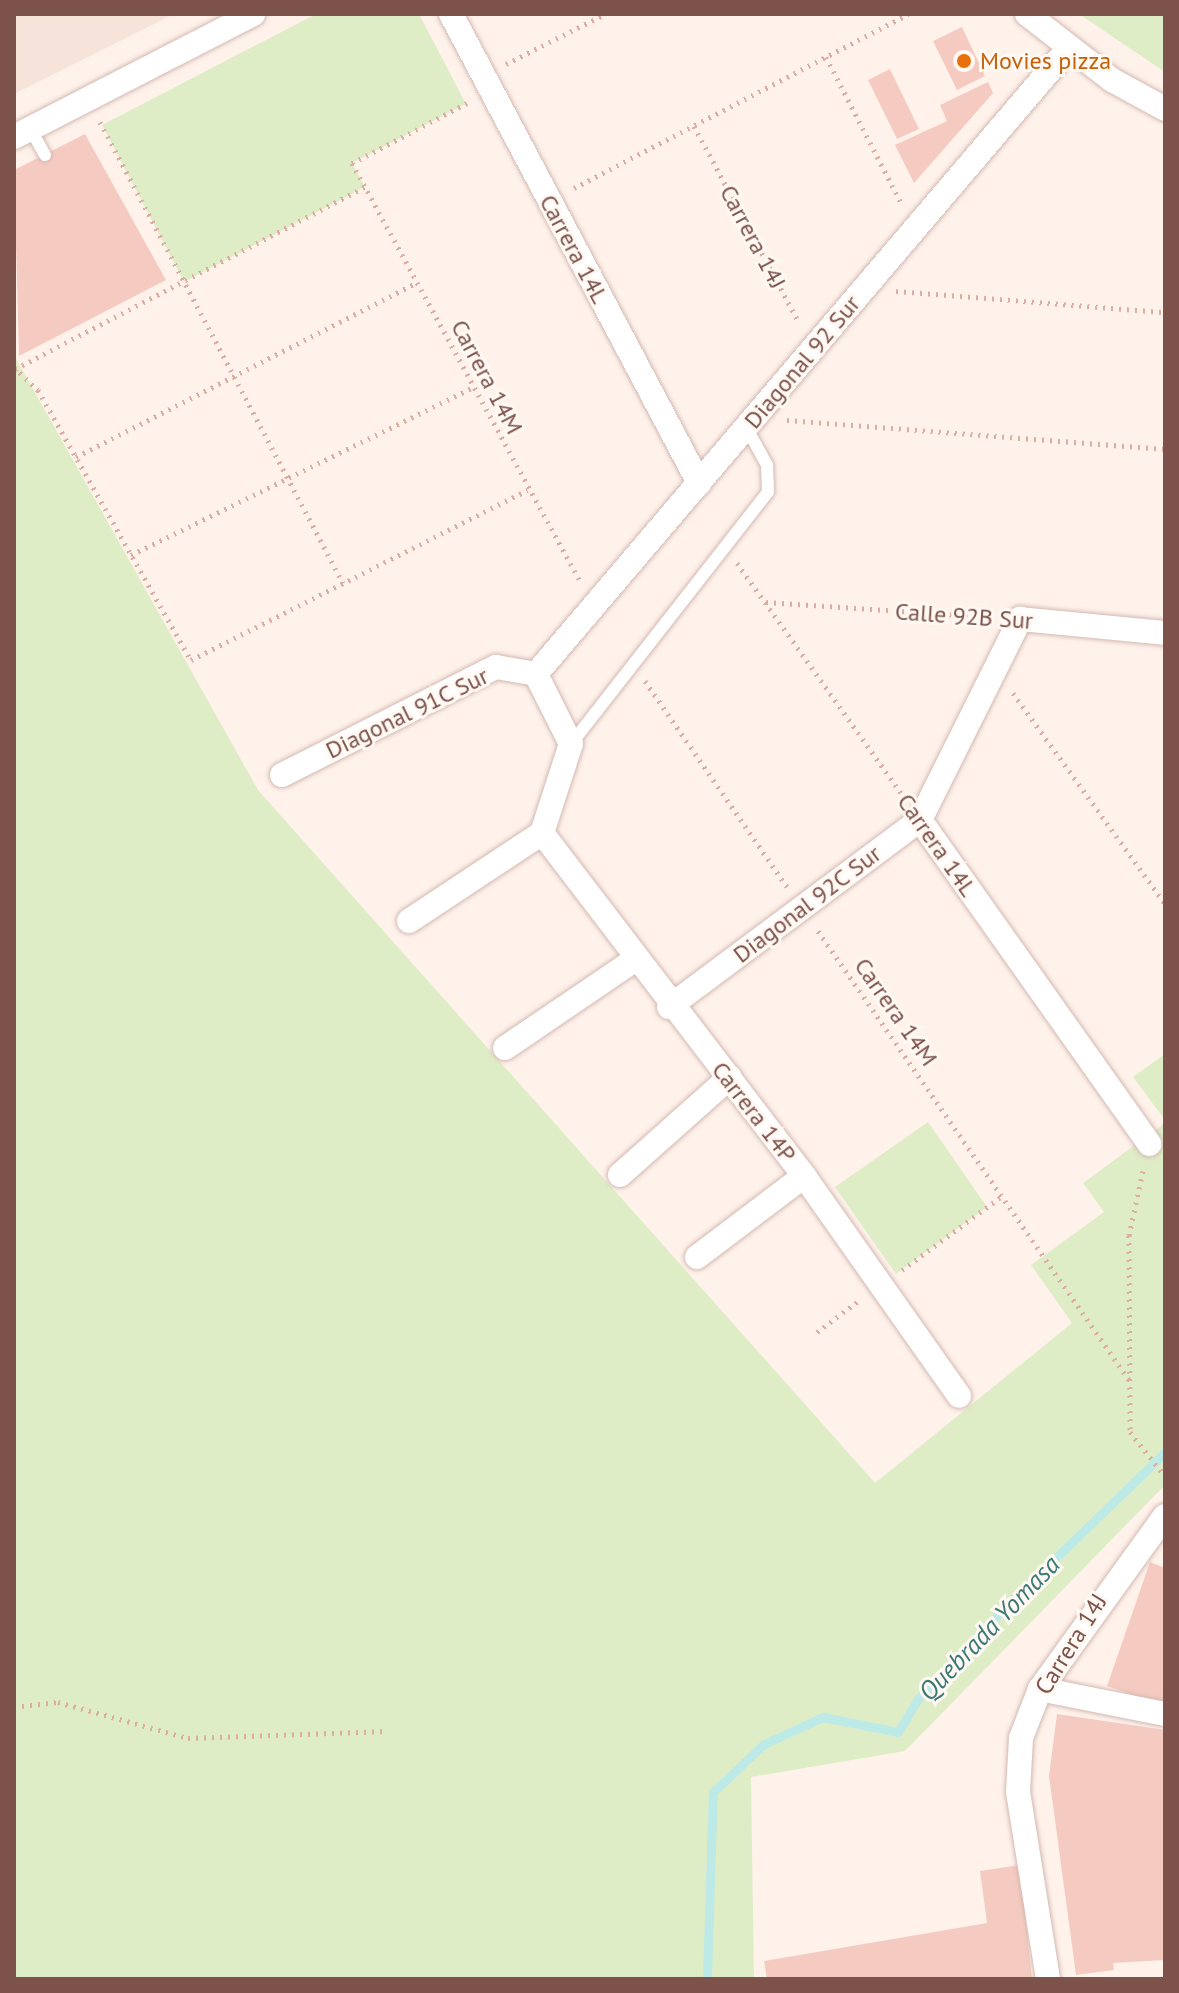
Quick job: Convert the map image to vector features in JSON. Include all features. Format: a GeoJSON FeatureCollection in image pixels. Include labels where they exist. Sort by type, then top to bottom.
{"type":"FeatureCollection","features":[{"type":"Feature","properties":{"kind":"street"},"geometry":{"type":"LineString","coordinates":[[22,132],[87,96],[253,14]]}},
{"type":"Feature","properties":{"kind":"street","name":"Carrera 14L"},"geometry":{"type":"LineString","coordinates":[[451,14],[699,483]]}},
{"type":"Feature","properties":{"kind":"street"},"geometry":{"type":"LineString","coordinates":[[1027,14],[1068,49],[1165,109]]}},
{"type":"Feature","properties":{"kind":"street","name":"Diagonal 92 Sur"},"geometry":{"type":"LineString","coordinates":[[536,674],[1068,49]]}},
{"type":"Feature","properties":{"kind":"street","name":"Calle 92B Sur"},"geometry":{"type":"LineString","coordinates":[[1020,619],[1164,631]]}},
{"type":"Feature","properties":{"kind":"street","name":"Diagonal 92C Sur"},"geometry":{"type":"LineString","coordinates":[[669,1007],[920,820],[1020,619]]}},
{"type":"Feature","properties":{"kind":"street","name":"Diagonal 91C Sur"},"geometry":{"type":"LineString","coordinates":[[282,775],[496,667],[536,674]]}},
{"type":"Feature","properties":{"kind":"street"},"geometry":{"type":"LineString","coordinates":[[409,921],[542,833],[571,744],[536,674]]}},
{"type":"Feature","properties":{"kind":"street","name":"Carrera 14L"},"geometry":{"type":"LineString","coordinates":[[920,820],[1149,1144]]}},
{"type":"Feature","properties":{"kind":"street","name":"Carrera 14P"},"geometry":{"type":"LineString","coordinates":[[542,833],[669,1007],[730,1077],[804,1176],[959,1396]]}},
{"type":"Feature","properties":{"kind":"street"},"geometry":{"type":"LineString","coordinates":[[505,1048],[636,959]]}},
{"type":"Feature","properties":{"kind":"street"},"geometry":{"type":"LineString","coordinates":[[620,1175],[730,1077]]}},
{"type":"Feature","properties":{"kind":"street"},"geometry":{"type":"LineString","coordinates":[[697,1257],[804,1176]]}},
{"type":"Feature","properties":{"kind":"street","name":"Carrera 14J"},"geometry":{"type":"LineString","coordinates":[[1048,1979],[1018,1792],[1021,1738],[1040,1689],[1156,1539],[1165,1516]]}},
{"type":"Feature","properties":{"kind":"street"},"geometry":{"type":"LineString","coordinates":[[1040,1689],[1165,1714]]}},
{"type":"Feature","properties":{"kind":"lane"},"geometry":{"type":"LineString","coordinates":[[22,132],[45,155]]}},
{"type":"Feature","properties":{"kind":"lane"},"geometry":{"type":"LineString","coordinates":[[571,744],[726,546],[772,479],[750,422]]}},
{"type":"Feature","properties":{"kind":"path"},"geometry":{"type":"LineString","coordinates":[[488,84],[605,14]]}},
{"type":"Feature","properties":{"kind":"path"},"geometry":{"type":"LineString","coordinates":[[549,202],[908,14]]}},
{"type":"Feature","properties":{"kind":"path"},"geometry":{"type":"LineString","coordinates":[[826,57],[915,229]]}},
{"type":"Feature","properties":{"kind":"path","name":"Carrera 14M"},"geometry":{"type":"LineString","coordinates":[[488,84],[352,163],[527,490],[594,606]]}},
{"type":"Feature","properties":{"kind":"path"},"geometry":{"type":"LineString","coordinates":[[87,96],[343,583]]}},
{"type":"Feature","properties":{"kind":"path","name":"Carrera 14J"},"geometry":{"type":"LineString","coordinates":[[694,126],[813,349]]}},
{"type":"Feature","properties":{"kind":"path"},"geometry":{"type":"LineString","coordinates":[[365,187],[14,368],[38,390],[191,660],[527,490]]}},
{"type":"Feature","properties":{"kind":"path"},"geometry":{"type":"LineString","coordinates":[[76,457],[416,283]]}},
{"type":"Feature","properties":{"kind":"path"},"geometry":{"type":"LineString","coordinates":[[864,289],[1165,312]]}},
{"type":"Feature","properties":{"kind":"path"},"geometry":{"type":"LineString","coordinates":[[131,555],[472,388]]}},
{"type":"Feature","properties":{"kind":"path"},"geometry":{"type":"LineString","coordinates":[[750,422],[1165,449]]}},
{"type":"Feature","properties":{"kind":"path","name":"Carrera 14L"},"geometry":{"type":"LineString","coordinates":[[726,546],[920,820]]}},
{"type":"Feature","properties":{"kind":"path","name":"Calle 92B Sur"},"geometry":{"type":"LineString","coordinates":[[765,602],[1020,619]]}},
{"type":"Feature","properties":{"kind":"path","name":"Carrera 14M"},"geometry":{"type":"LineString","coordinates":[[633,664],[1129,1380]]}},
{"type":"Feature","properties":{"kind":"path"},"geometry":{"type":"LineString","coordinates":[[996,670],[1165,904]]}},
{"type":"Feature","properties":{"kind":"path"},"geometry":{"type":"LineString","coordinates":[[1149,1144],[1129,1235],[1129,1380],[1135,1438],[1163,1474]]}},
{"type":"Feature","properties":{"kind":"path"},"geometry":{"type":"LineString","coordinates":[[817,1332],[1002,1196]]}},
{"type":"Feature","properties":{"kind":"path"},"geometry":{"type":"LineString","coordinates":[[14,1707],[58,1702],[188,1738],[388,1731]]}},
{"type":"Feature","properties":{"kind":"shaded area"},"geometry":{"type":"Polygon","coordinates":[[[14,14],[174,14],[14,94],[14,14]]]}},
{"type":"Feature","properties":{"kind":"green space"},"geometry":{"type":"Polygon","coordinates":[[[316,14],[419,14],[466,104],[352,163],[365,187],[184,282],[102,125],[316,14]]]}},
{"type":"Feature","properties":{"kind":"green space"},"geometry":{"type":"Polygon","coordinates":[[[1079,14],[1165,14],[1165,72],[1079,14]]]}},
{"type":"Feature","properties":{"kind":"green space"},"geometry":{"type":"Polygon","coordinates":[[[14,355],[258,790],[875,1483],[1072,1323],[1031,1265],[1104,1212],[1083,1183],[1165,1123],[1165,1485],[905,1751],[751,1777],[754,1979],[14,1979],[14,355]]]}},
{"type":"Feature","properties":{"kind":"green space"},"geometry":{"type":"Polygon","coordinates":[[[1165,1054],[1165,1120],[1133,1077],[1165,1054]]]}},
{"type":"Feature","properties":{"kind":"green space"},"geometry":{"type":"Polygon","coordinates":[[[928,1122],[987,1207],[896,1274],[835,1187],[928,1122]]]}},
{"type":"Feature","properties":{"kind":"building"},"geometry":{"type":"Polygon","coordinates":[[[962,27],[985,76],[957,90],[933,41],[962,27]]]}},
{"type":"Feature","properties":{"kind":"building"},"geometry":{"type":"Polygon","coordinates":[[[890,69],[919,129],[897,139],[868,80],[890,69]]]}},
{"type":"Feature","properties":{"kind":"building"},"geometry":{"type":"Polygon","coordinates":[[[988,82],[993,93],[914,183],[895,145],[947,121],[940,105],[988,82]]]}},
{"type":"Feature","properties":{"kind":"building"},"geometry":{"type":"Polygon","coordinates":[[[85,134],[166,280],[19,356],[14,170],[85,134]]]}},
{"type":"Feature","properties":{"kind":"building"},"geometry":{"type":"Polygon","coordinates":[[[1150,1562],[1165,1568],[1165,1706],[1107,1686],[1150,1562]]]}},
{"type":"Feature","properties":{"kind":"building"},"geometry":{"type":"Polygon","coordinates":[[[1057,1714],[1165,1730],[1165,1960],[1113,1963],[1114,1970],[1076,1975],[1049,1776],[1057,1714]]]}},
{"type":"Feature","properties":{"kind":"building"},"geometry":{"type":"Polygon","coordinates":[[[1020,1865],[1032,1979],[767,1979],[764,1961],[987,1923],[980,1871],[1020,1865]]]}},
{"type":"Feature","properties":{"kind":"waterway","name":"Quebrada Yomasa"},"geometry":{"type":"LineString","coordinates":[[707,1979],[713,1792],[764,1744],[823,1717],[898,1732],[917,1700],[1012,1600],[1165,1452]]}},
{"type":"Feature","properties":{"kind":"place","name":"Movies pizza"},"geometry":{"type":"Point","coordinates":[964,61]}}]}
